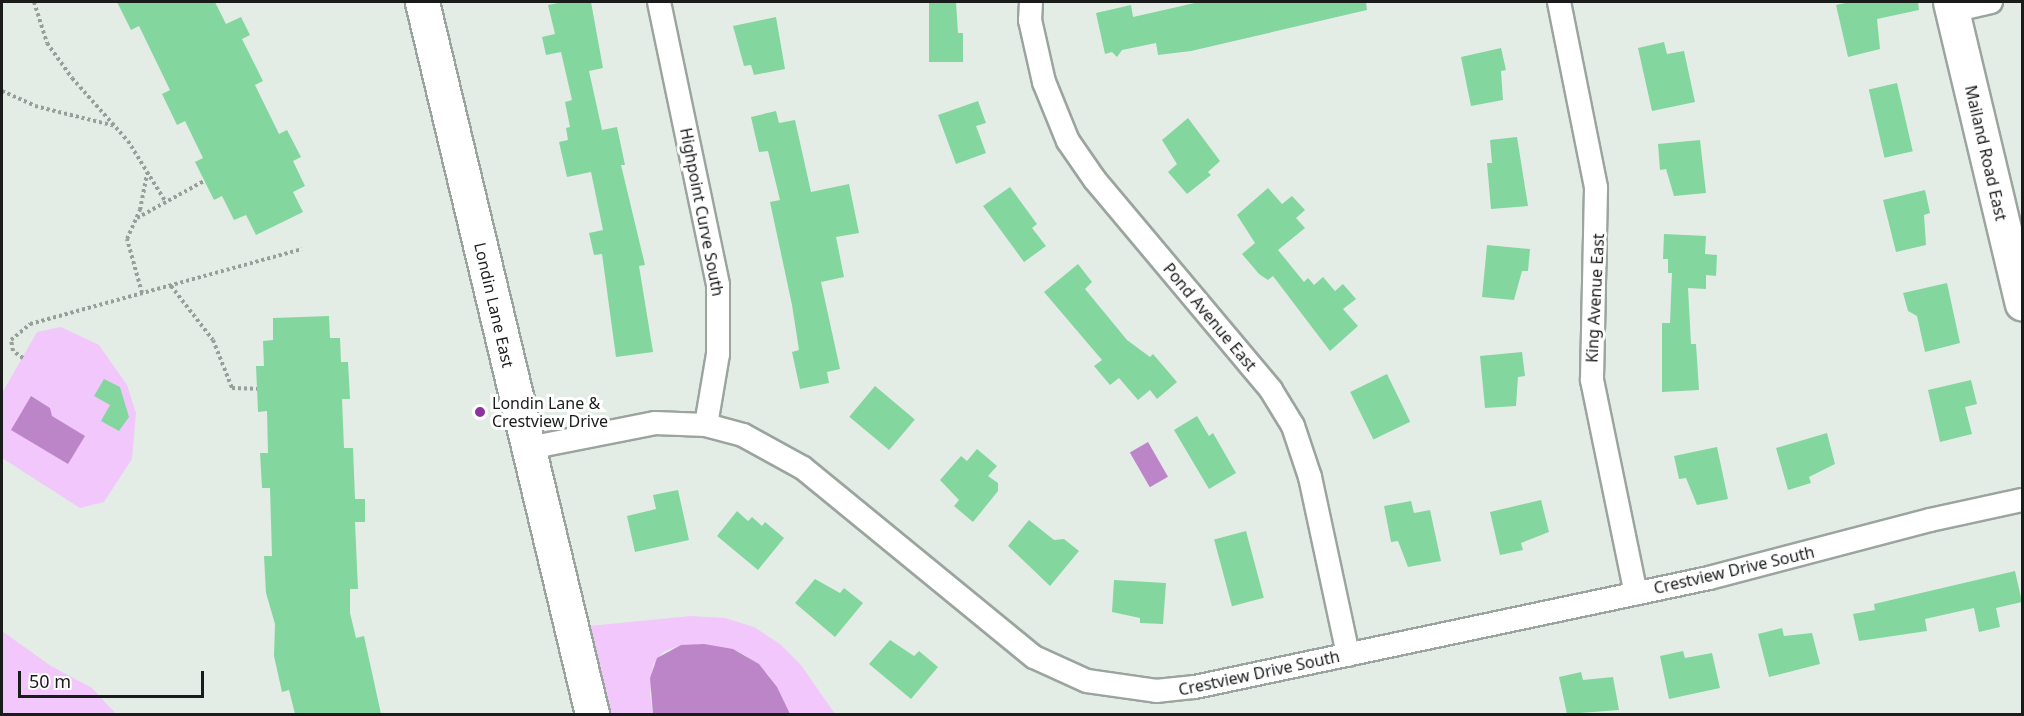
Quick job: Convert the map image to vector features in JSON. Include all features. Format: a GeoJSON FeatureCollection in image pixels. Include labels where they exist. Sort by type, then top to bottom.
{"type":"FeatureCollection","features":[{"type":"Feature","properties":{"kind":"street","name":"Londin Lane East"},"geometry":{"type":"LineString","coordinates":[[422,2],[592,714]]}},
{"type":"Feature","properties":{"kind":"street","name":"Highpoint Curve South"},"geometry":{"type":"LineString","coordinates":[[659,2],[718,285],[719,346],[706,425]]}},
{"type":"Feature","properties":{"kind":"street","name":"Pond Avenue East"},"geometry":{"type":"LineString","coordinates":[[1031,2],[1030,20],[1044,82],[1068,141],[1095,180],[1271,390],[1293,426],[1309,471],[1348,655]]}},
{"type":"Feature","properties":{"kind":"street","name":"King Avenue East"},"geometry":{"type":"LineString","coordinates":[[1559,2],[1596,188],[1592,380],[1636,594]]}},
{"type":"Feature","properties":{"kind":"street"},"geometry":{"type":"LineString","coordinates":[[1951,6],[1991,2]]}},
{"type":"Feature","properties":{"kind":"street","name":"Mailand Road East"},"geometry":{"type":"LineString","coordinates":[[1951,6],[2022,304]]}},
{"type":"Feature","properties":{"kind":"street","name":"Crestview Drive South"},"geometry":{"type":"LineString","coordinates":[[529,448],[637,425],[706,425],[756,441],[803,468],[1015,644],[1075,678],[1127,690],[1168,691],[1636,594],[2022,500]]}},
{"type":"Feature","properties":{"kind":"path"},"geometry":{"type":"LineString","coordinates":[[34,2],[47,43],[72,78],[116,126],[165,201]]}},
{"type":"Feature","properties":{"kind":"path"},"geometry":{"type":"LineString","coordinates":[[2,91],[28,104],[116,126]]}},
{"type":"Feature","properties":{"kind":"path"},"geometry":{"type":"LineString","coordinates":[[142,293],[127,239],[137,218],[148,172]]}},
{"type":"Feature","properties":{"kind":"path"},"geometry":{"type":"LineString","coordinates":[[137,218],[204,181]]}},
{"type":"Feature","properties":{"kind":"path"},"geometry":{"type":"LineString","coordinates":[[22,358],[11,345],[12,338],[22,327],[302,249]]}},
{"type":"Feature","properties":{"kind":"path"},"geometry":{"type":"LineString","coordinates":[[171,286],[213,340],[232,388],[257,389]]}},
{"type":"Feature","properties":{"kind":"shaded area"},"geometry":{"type":"Polygon","coordinates":[[[61,327],[99,345],[127,385],[136,413],[132,459],[104,502],[80,508],[2,458],[2,393],[37,332],[61,327]]]}},
{"type":"Feature","properties":{"kind":"shaded area"},"geometry":{"type":"Polygon","coordinates":[[[31,396],[50,408],[52,416],[85,436],[68,464],[11,430],[31,396]]]}},
{"type":"Feature","properties":{"kind":"shaded area"},"geometry":{"type":"Polygon","coordinates":[[[1148,442],[1168,477],[1150,487],[1130,452],[1148,442]]]}},
{"type":"Feature","properties":{"kind":"shaded area"},"geometry":{"type":"Polygon","coordinates":[[[691,616],[725,618],[754,627],[780,644],[801,665],[835,714],[790,714],[768,674],[746,656],[733,649],[681,645],[663,652],[653,665],[650,694],[653,714],[611,714],[589,626],[691,616]]]}},
{"type":"Feature","properties":{"kind":"shaded area"},"geometry":{"type":"Polygon","coordinates":[[[2,631],[51,666],[92,688],[116,714],[2,714],[2,631]]]}},
{"type":"Feature","properties":{"kind":"shaded area"},"geometry":{"type":"Polygon","coordinates":[[[704,644],[733,649],[759,664],[777,687],[790,714],[653,714],[650,678],[657,658],[681,645],[704,644]]]}},
{"type":"Feature","properties":{"kind":"building"},"geometry":{"type":"Polygon","coordinates":[[[117,2],[215,2],[226,24],[241,17],[250,35],[242,39],[263,81],[255,85],[279,134],[287,130],[301,157],[293,161],[305,186],[293,192],[303,212],[256,235],[246,215],[234,220],[222,196],[214,200],[195,162],[203,158],[185,121],[177,125],[162,94],[170,90],[139,26],[131,30],[117,2]]]}},
{"type":"Feature","properties":{"kind":"building"},"geometry":{"type":"Polygon","coordinates":[[[563,2],[591,2],[603,68],[589,71],[602,130],[617,127],[625,165],[621,165],[645,265],[639,266],[653,352],[616,357],[602,254],[594,255],[589,233],[603,230],[591,172],[567,177],[559,142],[568,140],[566,128],[570,127],[565,102],[572,100],[561,52],[546,55],[542,37],[555,34],[548,5],[563,2]]]}},
{"type":"Feature","properties":{"kind":"building"},"geometry":{"type":"Polygon","coordinates":[[[929,2],[956,2],[958,33],[963,33],[963,62],[929,62],[929,2]]]}},
{"type":"Feature","properties":{"kind":"building"},"geometry":{"type":"Polygon","coordinates":[[[1199,2],[1366,2],[1367,10],[1191,51],[1158,55],[1156,43],[1122,50],[1117,57],[1112,52],[1105,54],[1096,13],[1131,5],[1133,17],[1199,2]]]}},
{"type":"Feature","properties":{"kind":"building"},"geometry":{"type":"Polygon","coordinates":[[[1850,2],[1918,2],[1919,10],[1877,19],[1880,49],[1848,57],[1836,5],[1850,2]]]}},
{"type":"Feature","properties":{"kind":"building"},"geometry":{"type":"Polygon","coordinates":[[[776,17],[785,69],[754,75],[751,65],[744,66],[733,26],[776,17]]]}},
{"type":"Feature","properties":{"kind":"building"},"geometry":{"type":"Polygon","coordinates":[[[1664,42],[1667,54],[1684,51],[1695,102],[1652,111],[1638,48],[1664,42]]]}},
{"type":"Feature","properties":{"kind":"building"},"geometry":{"type":"Polygon","coordinates":[[[1501,48],[1506,70],[1501,71],[1503,100],[1471,106],[1461,57],[1501,48]]]}},
{"type":"Feature","properties":{"kind":"building"},"geometry":{"type":"Polygon","coordinates":[[[1897,83],[1913,151],[1884,158],[1869,90],[1897,83]]]}},
{"type":"Feature","properties":{"kind":"building"},"geometry":{"type":"Polygon","coordinates":[[[978,101],[986,123],[976,126],[986,153],[956,164],[938,115],[978,101]]]}},
{"type":"Feature","properties":{"kind":"building"},"geometry":{"type":"Polygon","coordinates":[[[776,111],[779,123],[795,120],[811,192],[849,184],[859,233],[836,237],[844,277],[821,282],[840,369],[827,372],[829,383],[800,389],[792,352],[799,350],[792,305],[770,202],[780,200],[768,151],[759,152],[751,117],[776,111]]]}},
{"type":"Feature","properties":{"kind":"building"},"geometry":{"type":"Polygon","coordinates":[[[1188,118],[1220,161],[1208,172],[1211,175],[1187,194],[1168,172],[1177,164],[1162,140],[1188,118]]]}},
{"type":"Feature","properties":{"kind":"building"},"geometry":{"type":"Polygon","coordinates":[[[1517,137],[1528,206],[1491,209],[1487,163],[1492,163],[1490,140],[1517,137]]]}},
{"type":"Feature","properties":{"kind":"building"},"geometry":{"type":"Polygon","coordinates":[[[1700,140],[1706,193],[1674,196],[1666,169],[1660,170],[1658,144],[1700,140]]]}},
{"type":"Feature","properties":{"kind":"building"},"geometry":{"type":"Polygon","coordinates":[[[1010,187],[1037,224],[1032,228],[1046,246],[1024,262],[983,206],[1010,187]]]}},
{"type":"Feature","properties":{"kind":"building"},"geometry":{"type":"Polygon","coordinates":[[[1268,188],[1282,204],[1292,196],[1305,210],[1296,218],[1305,228],[1278,250],[1304,282],[1308,278],[1314,285],[1323,277],[1335,291],[1343,284],[1356,299],[1343,309],[1358,326],[1330,351],[1273,276],[1268,280],[1259,274],[1242,254],[1255,243],[1237,215],[1268,188]]]}},
{"type":"Feature","properties":{"kind":"building"},"geometry":{"type":"Polygon","coordinates":[[[1925,190],[1930,213],[1924,215],[1926,245],[1896,252],[1883,200],[1925,190]]]}},
{"type":"Feature","properties":{"kind":"building"},"geometry":{"type":"Polygon","coordinates":[[[1664,234],[1706,236],[1705,254],[1717,255],[1716,276],[1706,275],[1706,289],[1688,288],[1691,344],[1696,344],[1699,390],[1662,392],[1662,323],[1670,323],[1672,273],[1668,273],[1668,259],[1663,259],[1664,234]]]}},
{"type":"Feature","properties":{"kind":"building"},"geometry":{"type":"Polygon","coordinates":[[[1487,245],[1530,249],[1528,271],[1522,271],[1514,300],[1482,297],[1487,245]]]}},
{"type":"Feature","properties":{"kind":"building"},"geometry":{"type":"Polygon","coordinates":[[[1078,264],[1092,282],[1085,289],[1127,340],[1150,357],[1153,354],[1177,382],[1157,399],[1150,390],[1138,400],[1119,378],[1110,385],[1094,366],[1102,360],[1044,292],[1078,264]]]}},
{"type":"Feature","properties":{"kind":"building"},"geometry":{"type":"Polygon","coordinates":[[[1947,283],[1960,343],[1925,352],[1917,316],[1908,311],[1903,293],[1947,283]]]}},
{"type":"Feature","properties":{"kind":"building"},"geometry":{"type":"Polygon","coordinates":[[[329,316],[330,338],[340,338],[341,362],[348,362],[350,399],[342,399],[344,448],[353,448],[355,499],[365,499],[365,522],[355,522],[358,589],[350,589],[350,613],[356,638],[364,636],[381,714],[295,714],[289,690],[282,692],[274,656],[275,624],[266,593],[264,556],[272,556],[270,488],[262,488],[260,453],[268,453],[267,411],[258,412],[256,366],[264,366],[263,341],[273,340],[273,318],[329,316]]]}},
{"type":"Feature","properties":{"kind":"building"},"geometry":{"type":"Polygon","coordinates":[[[1522,352],[1525,376],[1518,377],[1516,406],[1485,408],[1480,356],[1522,352]]]}},
{"type":"Feature","properties":{"kind":"building"},"geometry":{"type":"Polygon","coordinates":[[[1387,374],[1410,422],[1373,440],[1350,392],[1387,374]]]}},
{"type":"Feature","properties":{"kind":"building"},"geometry":{"type":"Polygon","coordinates":[[[104,379],[120,387],[129,417],[119,431],[101,421],[110,405],[94,396],[104,379]]]}},
{"type":"Feature","properties":{"kind":"building"},"geometry":{"type":"Polygon","coordinates":[[[1971,380],[1977,404],[1965,407],[1972,434],[1940,442],[1928,390],[1971,380]]]}},
{"type":"Feature","properties":{"kind":"building"},"geometry":{"type":"Polygon","coordinates":[[[875,386],[915,419],[889,450],[849,417],[875,386]]]}},
{"type":"Feature","properties":{"kind":"building"},"geometry":{"type":"Polygon","coordinates":[[[1197,416],[1209,436],[1213,433],[1236,473],[1209,489],[1174,430],[1197,416]]]}},
{"type":"Feature","properties":{"kind":"building"},"geometry":{"type":"Polygon","coordinates":[[[1827,433],[1835,464],[1809,477],[1811,483],[1788,490],[1776,448],[1827,433]]]}},
{"type":"Feature","properties":{"kind":"building"},"geometry":{"type":"Polygon","coordinates":[[[1717,447],[1728,499],[1697,505],[1686,478],[1679,479],[1674,456],[1717,447]]]}},
{"type":"Feature","properties":{"kind":"building"},"geometry":{"type":"Polygon","coordinates":[[[977,449],[997,466],[988,476],[998,483],[998,491],[973,522],[954,506],[959,500],[940,480],[961,456],[967,461],[977,449]]]}},
{"type":"Feature","properties":{"kind":"building"},"geometry":{"type":"Polygon","coordinates":[[[678,490],[689,540],[635,552],[627,516],[656,509],[653,495],[678,490]]]}},
{"type":"Feature","properties":{"kind":"building"},"geometry":{"type":"Polygon","coordinates":[[[1541,500],[1549,532],[1521,543],[1523,550],[1500,555],[1490,512],[1541,500]]]}},
{"type":"Feature","properties":{"kind":"building"},"geometry":{"type":"Polygon","coordinates":[[[1411,501],[1414,513],[1430,510],[1441,561],[1408,567],[1398,541],[1391,542],[1384,506],[1411,501]]]}},
{"type":"Feature","properties":{"kind":"building"},"geometry":{"type":"Polygon","coordinates":[[[737,511],[748,521],[752,517],[762,526],[765,522],[784,538],[758,570],[717,536],[737,511]]]}},
{"type":"Feature","properties":{"kind":"building"},"geometry":{"type":"Polygon","coordinates":[[[1029,520],[1054,540],[1064,539],[1079,551],[1050,586],[1008,546],[1029,520]]]}},
{"type":"Feature","properties":{"kind":"building"},"geometry":{"type":"Polygon","coordinates":[[[1246,531],[1264,598],[1232,606],[1214,540],[1246,531]]]}},
{"type":"Feature","properties":{"kind":"building"},"geometry":{"type":"Polygon","coordinates":[[[2015,571],[2022,602],[1996,608],[2000,627],[1979,632],[1974,608],[1925,619],[1927,631],[1859,641],[1853,614],[1875,610],[1874,604],[2015,571]]]}},
{"type":"Feature","properties":{"kind":"building"},"geometry":{"type":"Polygon","coordinates":[[[815,579],[840,593],[844,588],[863,603],[835,637],[795,603],[815,579]]]}},
{"type":"Feature","properties":{"kind":"building"},"geometry":{"type":"Polygon","coordinates":[[[1114,580],[1166,583],[1163,624],[1140,623],[1140,618],[1112,612],[1114,580]]]}},
{"type":"Feature","properties":{"kind":"building"},"geometry":{"type":"Polygon","coordinates":[[[1782,628],[1784,636],[1812,633],[1820,664],[1769,677],[1758,634],[1782,628]]]}},
{"type":"Feature","properties":{"kind":"building"},"geometry":{"type":"Polygon","coordinates":[[[890,640],[914,656],[919,651],[938,667],[911,699],[869,664],[890,640]]]}},
{"type":"Feature","properties":{"kind":"building"},"geometry":{"type":"Polygon","coordinates":[[[1683,651],[1685,658],[1712,653],[1720,688],[1669,699],[1660,656],[1683,651]]]}},
{"type":"Feature","properties":{"kind":"building"},"geometry":{"type":"Polygon","coordinates":[[[1581,672],[1583,680],[1613,677],[1619,710],[1567,714],[1559,677],[1581,672]]]}},
{"type":"Feature","properties":{"kind":"place","name":"Londin Lane & Crestview Drive"},"geometry":{"type":"Point","coordinates":[480,412]}}]}
